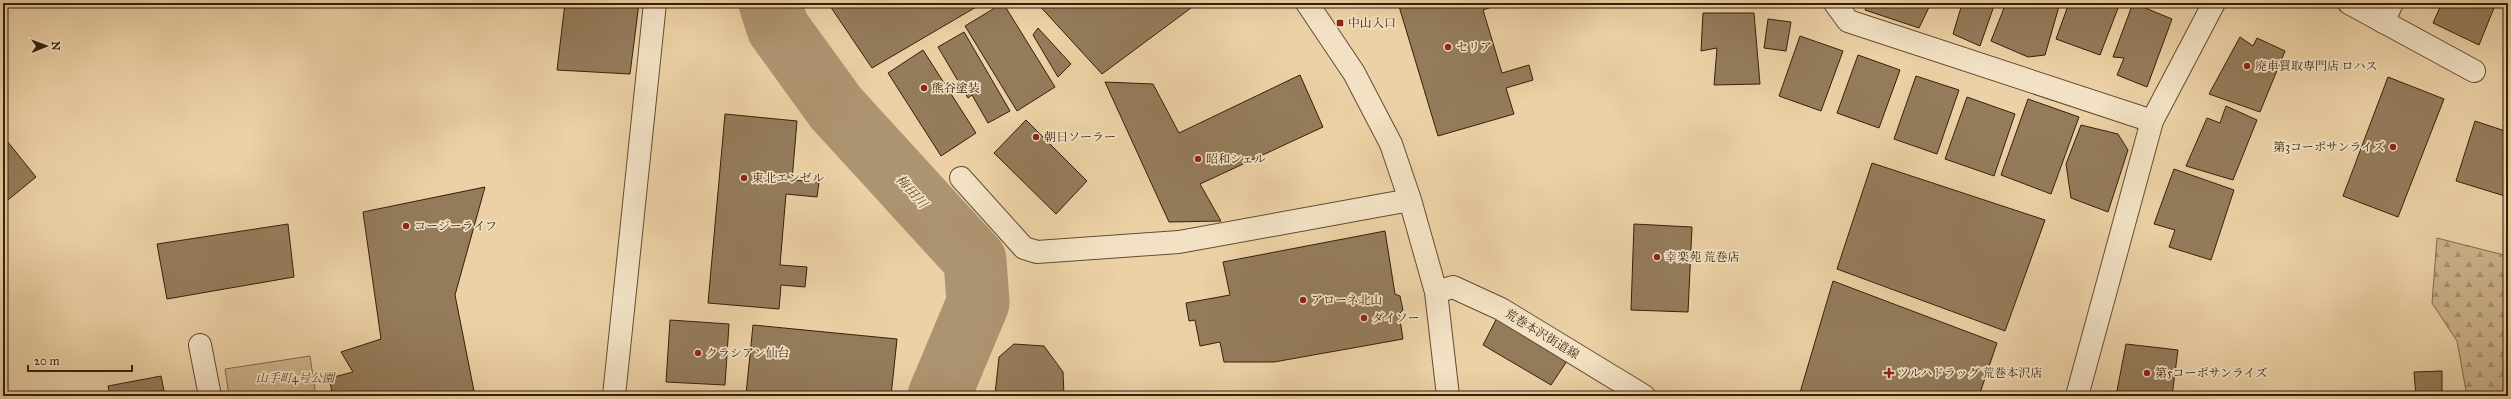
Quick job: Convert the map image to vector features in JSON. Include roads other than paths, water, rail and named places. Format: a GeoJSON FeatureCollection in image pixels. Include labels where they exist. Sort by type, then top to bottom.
{"type":"FeatureCollection","features":[{"type":"Feature","properties":{"kind":"street"},"geometry":{"type":"LineString","coordinates":[[614,396],[655,3]]}},
{"type":"Feature","properties":{"kind":"street"},"geometry":{"type":"LineString","coordinates":[[1307,3],[1358,80],[1391,144],[1410,200],[1436,292],[1448,396]]}},
{"type":"Feature","properties":{"kind":"street"},"geometry":{"type":"LineString","coordinates":[[1835,3],[1848,21],[2152,121]]}},
{"type":"Feature","properties":{"kind":"street"},"geometry":{"type":"LineString","coordinates":[[2077,396],[2152,121],[2214,3]]}},
{"type":"Feature","properties":{"kind":"street"},"geometry":{"type":"LineString","coordinates":[[2349,3],[2387,12],[2474,71]]}},
{"type":"Feature","properties":{"kind":"street"},"geometry":{"type":"LineString","coordinates":[[961,178],[1024,248],[1037,252],[1179,242],[1410,200]]}},
{"type":"Feature","properties":{"kind":"street","name":"荒巻本沢街道線"},"geometry":{"type":"LineString","coordinates":[[1436,292],[1453,287],[1501,309],[1644,396]]}},
{"type":"Feature","properties":{"kind":"street"},"geometry":{"type":"LineString","coordinates":[[200,345],[210,396]]}},
{"type":"Feature","properties":{"kind":"waterway","name":"梅田川"},"geometry":{"type":"LineString","coordinates":[[770,3],[778,28],[836,108],[975,260],[978,303],[939,396]]}},
{"type":"Feature","properties":{"kind":"place","name":"中山入口"},"geometry":{"type":"Point","coordinates":[1340,23]}},
{"type":"Feature","properties":{"kind":"place","name":"セリア"},"geometry":{"type":"Point","coordinates":[1448,47]}},
{"type":"Feature","properties":{"kind":"place","name":"廃車買取専門店 ロハス"},"geometry":{"type":"Point","coordinates":[2247,66]}},
{"type":"Feature","properties":{"kind":"place","name":"熊谷塗装"},"geometry":{"type":"Point","coordinates":[924,88]}},
{"type":"Feature","properties":{"kind":"place","name":"朝日ソーラー"},"geometry":{"type":"Point","coordinates":[1036,137]}},
{"type":"Feature","properties":{"kind":"place","name":"第3コーポサンライズ"},"geometry":{"type":"Point","coordinates":[2393,147]}},
{"type":"Feature","properties":{"kind":"place","name":"昭和シェル"},"geometry":{"type":"Point","coordinates":[1198,159]}},
{"type":"Feature","properties":{"kind":"place","name":"東北エンゼル"},"geometry":{"type":"Point","coordinates":[744,178]}},
{"type":"Feature","properties":{"kind":"place","name":"コージーライフ"},"geometry":{"type":"Point","coordinates":[406,226]}},
{"type":"Feature","properties":{"kind":"place","name":"幸楽苑 荒巻店"},"geometry":{"type":"Point","coordinates":[1657,257]}},
{"type":"Feature","properties":{"kind":"place","name":"アローネ北山"},"geometry":{"type":"Point","coordinates":[1303,300]}},
{"type":"Feature","properties":{"kind":"place","name":"ダイソー"},"geometry":{"type":"Point","coordinates":[1364,318]}},
{"type":"Feature","properties":{"kind":"place","name":"クラシアン仙台"},"geometry":{"type":"Point","coordinates":[698,353]}},
{"type":"Feature","properties":{"kind":"place","name":"ツルハドラッグ 荒巻本沢店"},"geometry":{"type":"Point","coordinates":[1889,373]}},
{"type":"Feature","properties":{"kind":"place","name":"第5コーポサンライズ"},"geometry":{"type":"Point","coordinates":[2147,373]}},
{"type":"Feature","properties":{"kind":"park label","name":"山手町4号公園"},"geometry":{"type":"Point","coordinates":[295,378]}}]}
